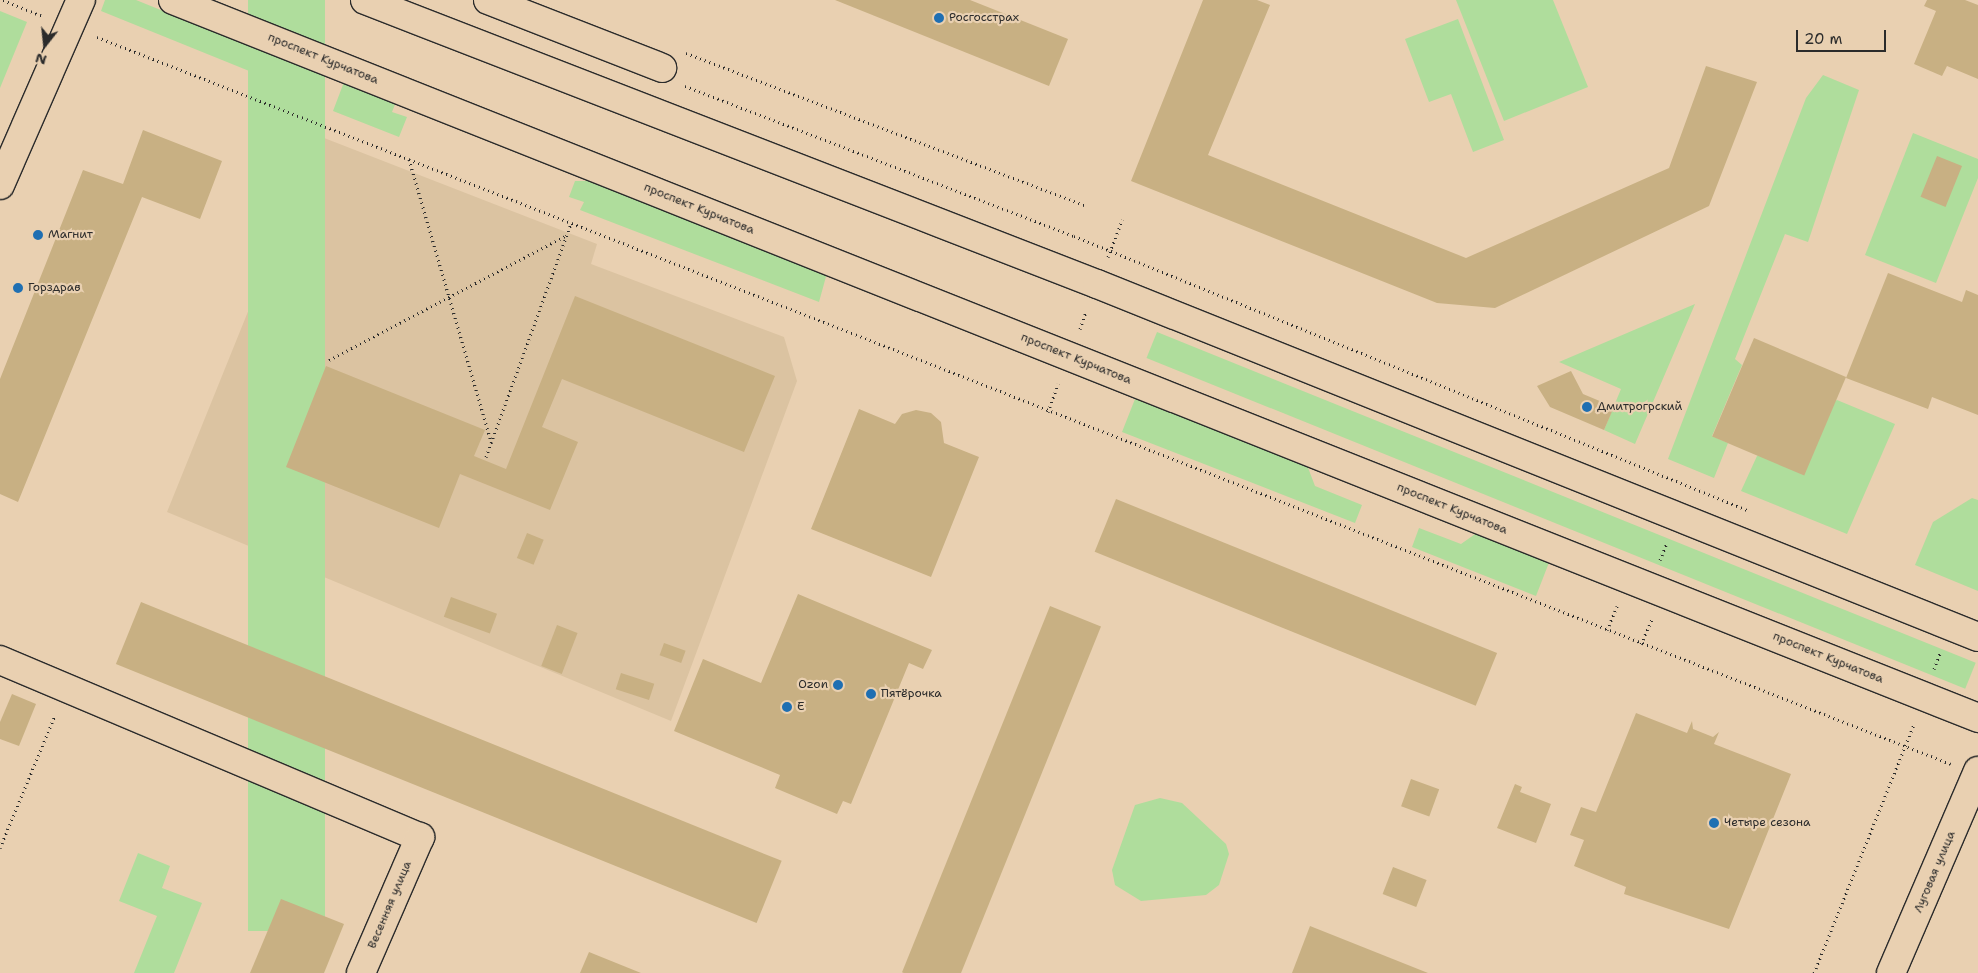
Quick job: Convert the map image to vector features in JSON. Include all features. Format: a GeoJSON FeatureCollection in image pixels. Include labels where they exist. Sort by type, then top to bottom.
{"type":"FeatureCollection","features":[{"type":"Feature","properties":{"kind":"street"},"geometry":{"type":"LineString","coordinates":[[0,185],[81,0]]}},
{"type":"Feature","properties":{"kind":"street","name":"проспект Курчатова"},"geometry":{"type":"LineString","coordinates":[[173,0],[1978,718]]}},
{"type":"Feature","properties":{"kind":"street"},"geometry":{"type":"LineString","coordinates":[[366,0],[1097,284],[1978,637]]}},
{"type":"Feature","properties":{"kind":"street"},"geometry":{"type":"LineString","coordinates":[[488,0],[674,67]]}},
{"type":"Feature","properties":{"kind":"street"},"geometry":{"type":"LineString","coordinates":[[0,660],[66,690]]}},
{"type":"Feature","properties":{"kind":"street","name":"Весенняя улица"},"geometry":{"type":"LineString","coordinates":[[66,690],[420,837],[361,973]]}},
{"type":"Feature","properties":{"kind":"street","name":"Луговая улица"},"geometry":{"type":"LineString","coordinates":[[1891,973],[1977,773]]}},
{"type":"Feature","properties":{"kind":"path"},"geometry":{"type":"LineString","coordinates":[[2,0],[409,158],[1048,412],[1977,773]]}},
{"type":"Feature","properties":{"kind":"path"},"geometry":{"type":"LineString","coordinates":[[674,67],[1086,206]]}},
{"type":"Feature","properties":{"kind":"path"},"geometry":{"type":"LineString","coordinates":[[674,67],[1110,250],[1752,512]]}},
{"type":"Feature","properties":{"kind":"path"},"geometry":{"type":"LineString","coordinates":[[409,158],[491,442]]}},
{"type":"Feature","properties":{"kind":"path"},"geometry":{"type":"LineString","coordinates":[[1048,412],[1122,220]]}},
{"type":"Feature","properties":{"kind":"path"},"geometry":{"type":"LineString","coordinates":[[486,456],[571,223]]}},
{"type":"Feature","properties":{"kind":"path"},"geometry":{"type":"LineString","coordinates":[[329,360],[567,236]]}},
{"type":"Feature","properties":{"kind":"path"},"geometry":{"type":"LineString","coordinates":[[1814,973],[1906,746],[1950,626]]}},
{"type":"Feature","properties":{"kind":"path"},"geometry":{"type":"LineString","coordinates":[[0,848],[66,690]]}},
{"type":"Feature","properties":{"kind":"shaded area"},"geometry":{"type":"Polygon","coordinates":[[[319,136],[597,244],[591,264],[784,337],[797,381],[671,721],[167,512],[319,136]]]}},
{"type":"Feature","properties":{"kind":"green space"},"geometry":{"type":"Polygon","coordinates":[[[105,0],[136,0],[297,65],[289,87],[101,11],[105,0]]]}},
{"type":"Feature","properties":{"kind":"green space"},"geometry":{"type":"Polygon","coordinates":[[[248,0],[325,0],[325,931],[248,931],[248,0]]]}},
{"type":"Feature","properties":{"kind":"green space"},"geometry":{"type":"Polygon","coordinates":[[[1456,0],[1553,0],[1588,87],[1504,121],[1456,0]]]}},
{"type":"Feature","properties":{"kind":"green space"},"geometry":{"type":"Polygon","coordinates":[[[0,11],[27,22],[0,88],[0,11]]]}},
{"type":"Feature","properties":{"kind":"green space"},"geometry":{"type":"Polygon","coordinates":[[[1458,19],[1504,140],[1473,152],[1451,94],[1429,102],[1405,39],[1458,19]]]}},
{"type":"Feature","properties":{"kind":"green space"},"geometry":{"type":"Polygon","coordinates":[[[1823,75],[1859,90],[1808,242],[1785,234],[1735,359],[1742,365],[1712,436],[1728,443],[1714,478],[1668,459],[1806,98],[1823,75]]]}},
{"type":"Feature","properties":{"kind":"green space"},"geometry":{"type":"Polygon","coordinates":[[[344,82],[396,102],[392,112],[407,117],[399,137],[333,111],[344,82]]]}},
{"type":"Feature","properties":{"kind":"green space"},"geometry":{"type":"Polygon","coordinates":[[[1913,133],[1978,159],[1978,178],[1936,283],[1865,255],[1913,133]]]}},
{"type":"Feature","properties":{"kind":"green space"},"geometry":{"type":"Polygon","coordinates":[[[575,181],[588,181],[827,273],[819,302],[580,210],[584,202],[569,197],[575,181]]]}},
{"type":"Feature","properties":{"kind":"green space"},"geometry":{"type":"Polygon","coordinates":[[[1695,304],[1635,444],[1604,430],[1621,389],[1559,362],[1695,304]]]}},
{"type":"Feature","properties":{"kind":"green space"},"geometry":{"type":"Polygon","coordinates":[[[1157,332],[1976,663],[1965,689],[1147,358],[1157,332]]]}},
{"type":"Feature","properties":{"kind":"green space"},"geometry":{"type":"Polygon","coordinates":[[[1135,399],[1307,465],[1315,486],[1362,505],[1355,523],[1122,432],[1135,399]]]}},
{"type":"Feature","properties":{"kind":"green space"},"geometry":{"type":"Polygon","coordinates":[[[1837,400],[1895,424],[1847,534],[1741,491],[1757,456],[1837,400]]]}},
{"type":"Feature","properties":{"kind":"green space"},"geometry":{"type":"Polygon","coordinates":[[[1972,498],[1978,500],[1978,591],[1915,565],[1933,522],[1972,498]]]}},
{"type":"Feature","properties":{"kind":"green space"},"geometry":{"type":"Polygon","coordinates":[[[1419,528],[1461,544],[1478,532],[1550,560],[1536,596],[1412,547],[1419,528]]]}},
{"type":"Feature","properties":{"kind":"green space"},"geometry":{"type":"Polygon","coordinates":[[[1160,798],[1182,803],[1226,844],[1229,854],[1219,885],[1206,895],[1141,901],[1115,885],[1112,870],[1135,805],[1160,798]]]}},
{"type":"Feature","properties":{"kind":"green space"},"geometry":{"type":"Polygon","coordinates":[[[138,853],[170,866],[162,888],[202,903],[174,973],[134,973],[157,916],[119,901],[138,853]]]}},
{"type":"Feature","properties":{"kind":"building"},"geometry":{"type":"Polygon","coordinates":[[[835,0],[970,0],[1068,39],[1049,86],[835,0]]]}},
{"type":"Feature","properties":{"kind":"building"},"geometry":{"type":"Polygon","coordinates":[[[1203,0],[1257,0],[1270,5],[1208,155],[1466,258],[1669,168],[1706,66],[1757,82],[1709,206],[1495,308],[1437,303],[1131,181],[1203,0]]]}},
{"type":"Feature","properties":{"kind":"building"},"geometry":{"type":"Polygon","coordinates":[[[1927,0],[1965,0],[1978,5],[1978,79],[1947,66],[1942,76],[1914,64],[1936,11],[1924,6],[1927,0]]]}},
{"type":"Feature","properties":{"kind":"building"},"geometry":{"type":"Polygon","coordinates":[[[143,130],[222,161],[200,219],[142,197],[18,502],[0,494],[0,379],[83,170],[123,184],[143,130]]]}},
{"type":"Feature","properties":{"kind":"building"},"geometry":{"type":"Polygon","coordinates":[[[1937,156],[1962,166],[1946,207],[1921,197],[1937,156]]]}},
{"type":"Feature","properties":{"kind":"building"},"geometry":{"type":"Polygon","coordinates":[[[1888,273],[1962,302],[1966,290],[1978,295],[1978,415],[1932,397],[1928,409],[1846,378],[1888,273]]]}},
{"type":"Feature","properties":{"kind":"building"},"geometry":{"type":"Polygon","coordinates":[[[575,296],[775,376],[744,452],[562,379],[542,427],[578,442],[550,510],[460,474],[439,528],[286,467],[326,366],[485,430],[474,456],[506,469],[575,296]]]}},
{"type":"Feature","properties":{"kind":"building"},"geometry":{"type":"Polygon","coordinates":[[[1754,338],[1846,377],[1804,476],[1712,436],[1754,338]]]}},
{"type":"Feature","properties":{"kind":"building"},"geometry":{"type":"Polygon","coordinates":[[[1571,371],[1583,394],[1614,407],[1604,430],[1550,407],[1537,386],[1571,371]]]}},
{"type":"Feature","properties":{"kind":"building"},"geometry":{"type":"Polygon","coordinates":[[[859,409],[895,424],[902,414],[916,410],[931,413],[941,422],[944,443],[979,457],[931,577],[811,529],[859,409]]]}},
{"type":"Feature","properties":{"kind":"building"},"geometry":{"type":"Polygon","coordinates":[[[1116,499],[1497,653],[1476,706],[1095,552],[1116,499]]]}},
{"type":"Feature","properties":{"kind":"building"},"geometry":{"type":"Polygon","coordinates":[[[527,533],[544,540],[534,565],[517,558],[527,533]]]}},
{"type":"Feature","properties":{"kind":"building","name":"Е"},"geometry":{"type":"Polygon","coordinates":[[[798,594],[932,650],[923,669],[909,663],[851,804],[843,801],[837,814],[775,788],[780,775],[674,731],[703,659],[761,683],[798,594]]]}},
{"type":"Feature","properties":{"kind":"building"},"geometry":{"type":"Polygon","coordinates":[[[451,597],[497,614],[490,633],[444,617],[451,597]]]}},
{"type":"Feature","properties":{"kind":"building"},"geometry":{"type":"Polygon","coordinates":[[[141,602],[782,861],[757,923],[116,664],[141,602]]]}},
{"type":"Feature","properties":{"kind":"building"},"geometry":{"type":"Polygon","coordinates":[[[1050,606],[1101,627],[961,973],[902,972],[1050,606]]]}},
{"type":"Feature","properties":{"kind":"building"},"geometry":{"type":"Polygon","coordinates":[[[557,625],[578,633],[562,674],[541,666],[557,625]]]}},
{"type":"Feature","properties":{"kind":"building"},"geometry":{"type":"Polygon","coordinates":[[[664,643],[686,651],[681,663],[660,655],[664,643]]]}},
{"type":"Feature","properties":{"kind":"building"},"geometry":{"type":"Polygon","coordinates":[[[621,673],[654,684],[649,700],[616,689],[621,673]]]}},
{"type":"Feature","properties":{"kind":"building"},"geometry":{"type":"Polygon","coordinates":[[[12,694],[36,704],[19,746],[0,739],[0,722],[12,694]]]}},
{"type":"Feature","properties":{"kind":"building"},"geometry":{"type":"Polygon","coordinates":[[[1636,713],[1687,733],[1692,721],[1693,729],[1713,737],[1719,732],[1714,744],[1791,774],[1729,929],[1624,894],[1626,887],[1574,866],[1584,840],[1570,835],[1581,807],[1596,812],[1636,713]]]}},
{"type":"Feature","properties":{"kind":"building"},"geometry":{"type":"Polygon","coordinates":[[[1411,779],[1439,789],[1429,817],[1401,806],[1411,779]]]}},
{"type":"Feature","properties":{"kind":"building"},"geometry":{"type":"Polygon","coordinates":[[[1515,784],[1522,787],[1520,792],[1551,804],[1536,843],[1497,828],[1515,784]]]}},
{"type":"Feature","properties":{"kind":"building"},"geometry":{"type":"Polygon","coordinates":[[[1393,867],[1427,880],[1416,907],[1383,894],[1393,867]]]}},
{"type":"Feature","properties":{"kind":"building"},"geometry":{"type":"Polygon","coordinates":[[[281,899],[344,924],[324,973],[250,973],[281,899]]]}},
{"type":"Feature","properties":{"kind":"building"},"geometry":{"type":"Polygon","coordinates":[[[1310,926],[1428,973],[1292,973],[1310,926]]]}},
{"type":"Feature","properties":{"kind":"building"},"geometry":{"type":"Polygon","coordinates":[[[589,952],[641,973],[580,973],[589,952]]]}},
{"type":"Feature","properties":{"kind":"place","name":"Росгосстрах"},"geometry":{"type":"Point","coordinates":[939,18]}},
{"type":"Feature","properties":{"kind":"place","name":"Магнит"},"geometry":{"type":"Point","coordinates":[38,235]}},
{"type":"Feature","properties":{"kind":"place","name":"Горздрав"},"geometry":{"type":"Point","coordinates":[18,288]}},
{"type":"Feature","properties":{"kind":"place","name":"Дмитрогрский"},"geometry":{"type":"Point","coordinates":[1587,407]}},
{"type":"Feature","properties":{"kind":"place","name":"Ozon"},"geometry":{"type":"Point","coordinates":[838,685]}},
{"type":"Feature","properties":{"kind":"place","name":"Пятёрочка"},"geometry":{"type":"Point","coordinates":[871,694]}},
{"type":"Feature","properties":{"kind":"place","name":"Е"},"geometry":{"type":"Point","coordinates":[787,707]}},
{"type":"Feature","properties":{"kind":"place","name":"Четыре сезона"},"geometry":{"type":"Point","coordinates":[1714,823]}}]}
